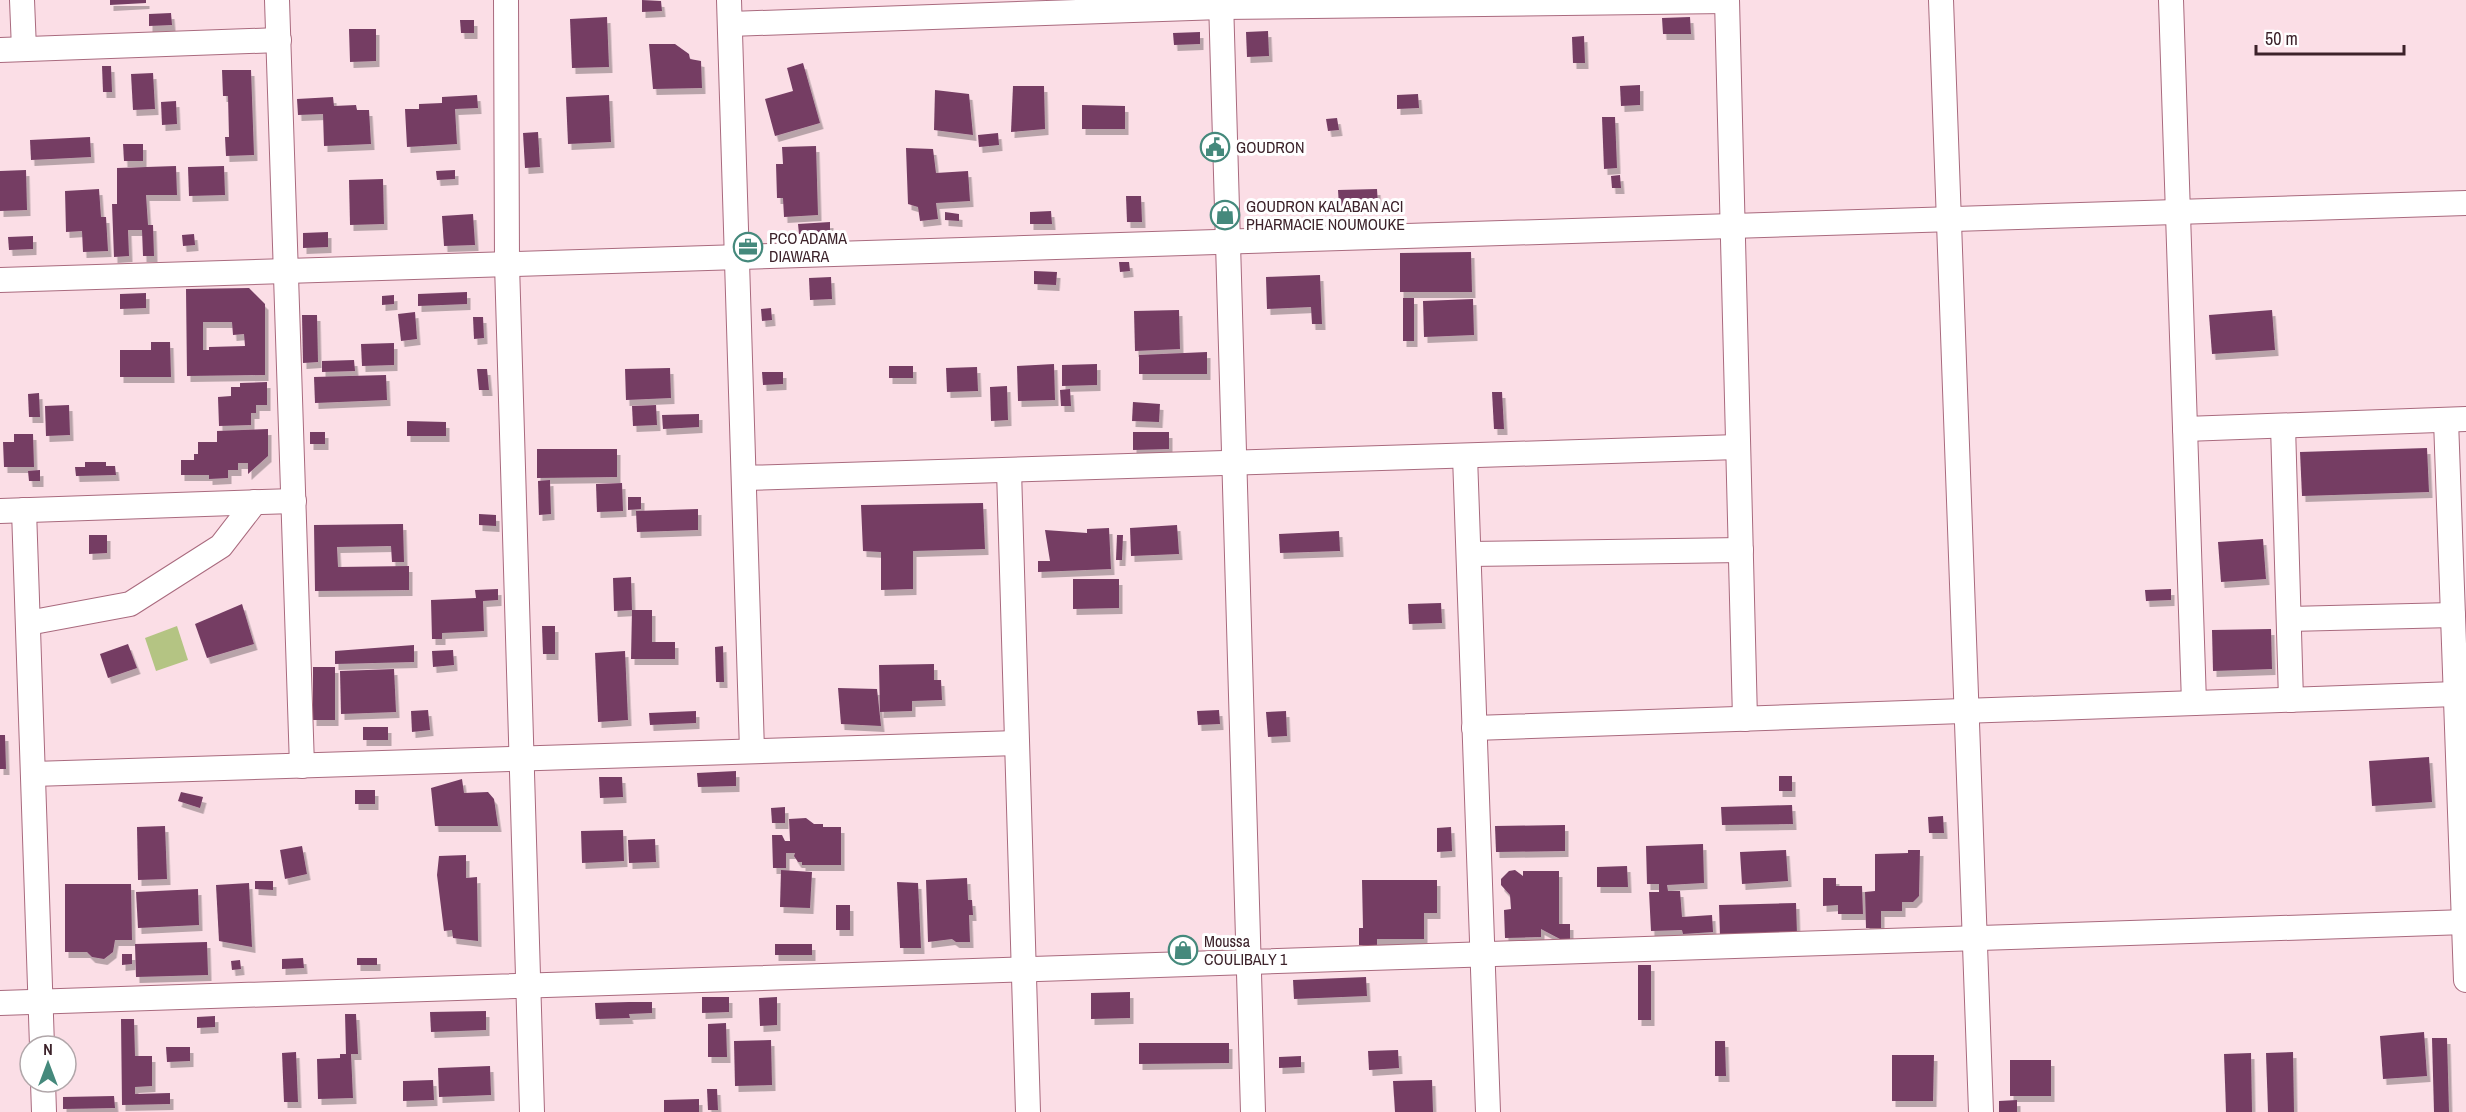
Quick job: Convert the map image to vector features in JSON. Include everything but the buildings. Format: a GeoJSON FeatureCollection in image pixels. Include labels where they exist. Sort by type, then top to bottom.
{"type":"FeatureCollection","features":[{"type":"Feature","properties":{"kind":"street"},"geometry":{"type":"LineString","coordinates":[[22,0],[24,49]]}},
{"type":"Feature","properties":{"kind":"street"},"geometry":{"type":"LineString","coordinates":[[277,0],[302,765]]}},
{"type":"Feature","properties":{"kind":"street"},"geometry":{"type":"LineString","coordinates":[[506,0],[507,264],[532,1112]]}},
{"type":"Feature","properties":{"kind":"street"},"geometry":{"type":"LineString","coordinates":[[752,751],[730,12],[1221,4],[1727,0],[1745,719]]}},
{"type":"Feature","properties":{"kind":"street"},"geometry":{"type":"LineString","coordinates":[[1941,0],[1981,1112]]}},
{"type":"Feature","properties":{"kind":"street"},"geometry":{"type":"LineString","coordinates":[[2171,0],[2194,703]]}},
{"type":"Feature","properties":{"kind":"street"},"geometry":{"type":"LineString","coordinates":[[1221,4],[1253,1112]]}},
{"type":"Feature","properties":{"kind":"street"},"geometry":{"type":"LineString","coordinates":[[0,50],[279,40]]}},
{"type":"Feature","properties":{"kind":"street"},"geometry":{"type":"LineString","coordinates":[[0,280],[2466,203]]}},
{"type":"Feature","properties":{"kind":"street"},"geometry":{"type":"LineString","coordinates":[[2185,429],[2456,420],[2453,615],[2466,980]]}},
{"type":"Feature","properties":{"kind":"street"},"geometry":{"type":"LineString","coordinates":[[2283,426],[2292,700]]}},
{"type":"Feature","properties":{"kind":"street"},"geometry":{"type":"LineString","coordinates":[[744,478],[1738,447]]}},
{"type":"Feature","properties":{"kind":"street"},"geometry":{"type":"LineString","coordinates":[[1465,456],[1488,1112]]}},
{"type":"Feature","properties":{"kind":"street"},"geometry":{"type":"LineString","coordinates":[[1009,470],[1028,1112]]}},
{"type":"Feature","properties":{"kind":"street"},"geometry":{"type":"LineString","coordinates":[[0,511],[294,501]]}},
{"type":"Feature","properties":{"kind":"street"},"geometry":{"type":"LineString","coordinates":[[28,623],[130,604],[221,546],[255,502]]}},
{"type":"Feature","properties":{"kind":"street"},"geometry":{"type":"LineString","coordinates":[[24,510],[41,1034]]}},
{"type":"Feature","properties":{"kind":"street"},"geometry":{"type":"LineString","coordinates":[[1468,554],[1741,550]]}},
{"type":"Feature","properties":{"kind":"street"},"geometry":{"type":"LineString","coordinates":[[2289,619],[2453,615]]}},
{"type":"Feature","properties":{"kind":"street"},"geometry":{"type":"LineString","coordinates":[[1474,728],[2456,694]]}},
{"type":"Feature","properties":{"kind":"street"},"geometry":{"type":"LineString","coordinates":[[33,774],[1017,743]]}},
{"type":"Feature","properties":{"kind":"street"},"geometry":{"type":"LineString","coordinates":[[0,1003],[2465,922]]}},
{"type":"Feature","properties":{"kind":"street"},"geometry":{"type":"LineString","coordinates":[[43,1094],[44,1112]]}},
{"type":"Feature","properties":{"kind":"green space"},"geometry":{"type":"Polygon","coordinates":[[[177,626],[188,660],[156,671],[145,638],[177,626]]]}},
{"type":"Feature","properties":{"kind":"place","name":"GOUDRON"},"geometry":{"type":"Point","coordinates":[1215,147]}},
{"type":"Feature","properties":{"kind":"place","name":"GOUDRON KALABAN ACI PHARMACIE NOUMOUKE"},"geometry":{"type":"Point","coordinates":[1225,215]}},
{"type":"Feature","properties":{"kind":"place","name":"PCO ADAMA DIAWARA"},"geometry":{"type":"Point","coordinates":[748,247]}},
{"type":"Feature","properties":{"kind":"place","name":"Moussa COULIBALY 1"},"geometry":{"type":"Point","coordinates":[1183,950]}}]}
